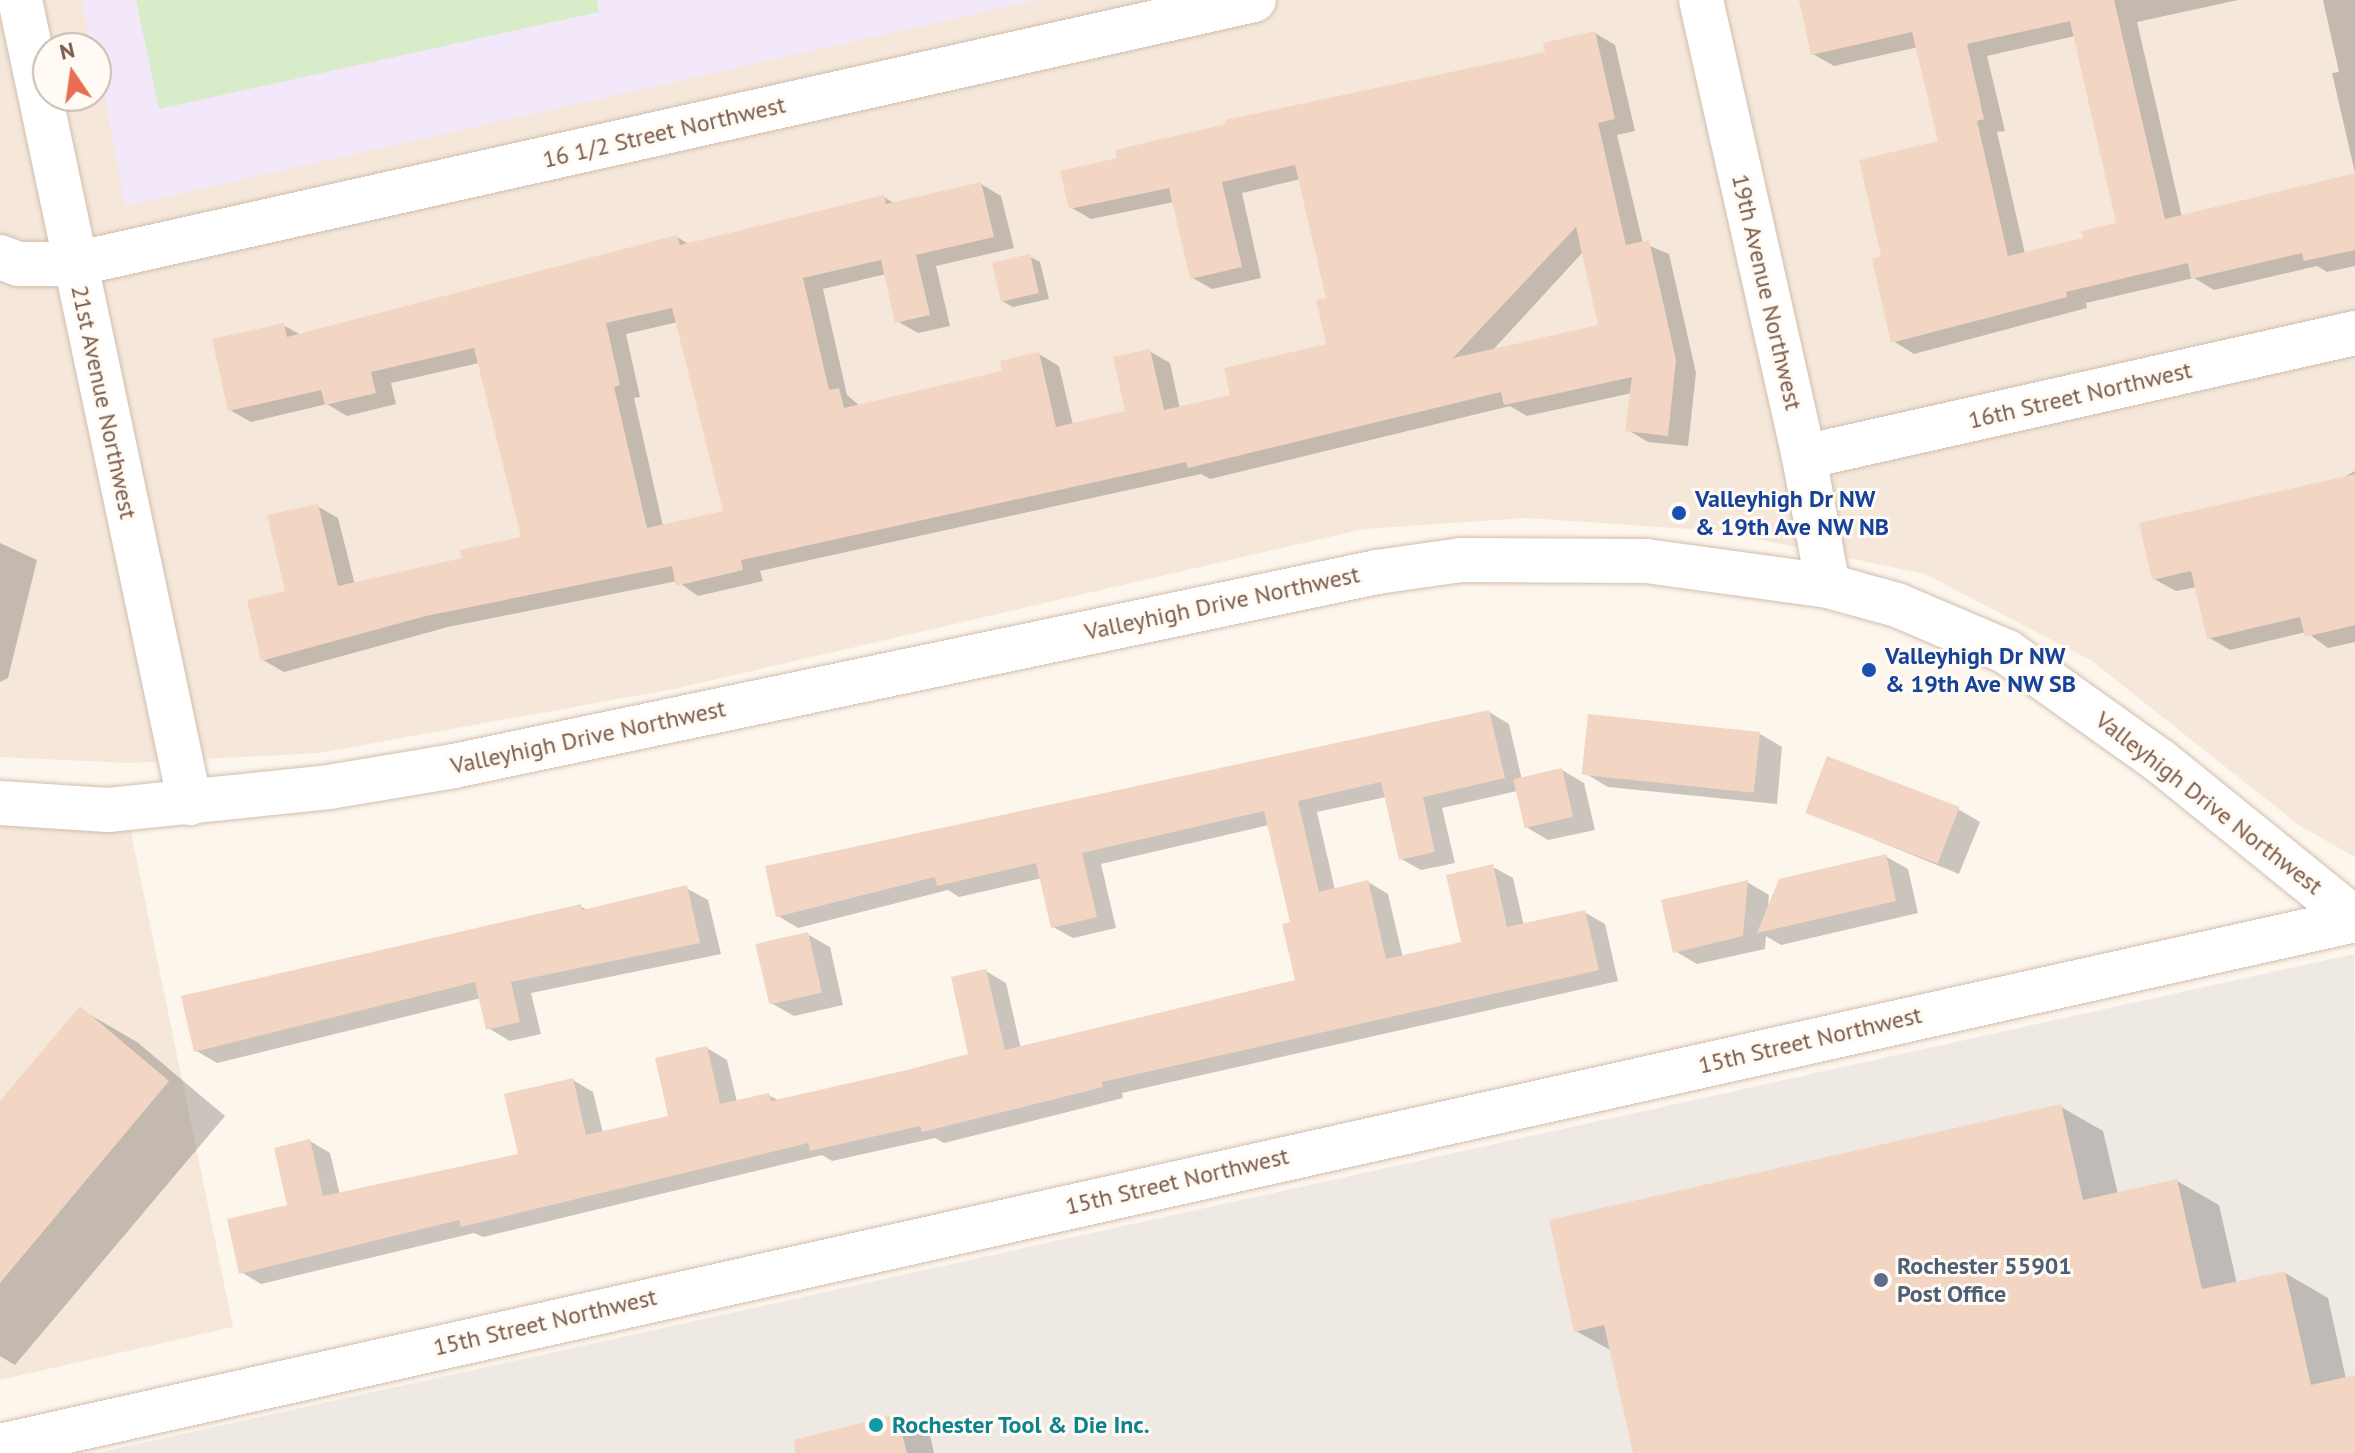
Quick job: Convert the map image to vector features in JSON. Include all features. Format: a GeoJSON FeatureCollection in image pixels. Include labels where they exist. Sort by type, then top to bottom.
{"type":"FeatureCollection","features":[{"type":"Feature","properties":{"kind":"street","name":"21st Avenue Northwest"},"geometry":{"type":"LineString","coordinates":[[20,0],[190,803]]}},
{"type":"Feature","properties":{"kind":"street","name":"16 1/2 Street Northwest"},"geometry":{"type":"LineString","coordinates":[[0,257],[18,264],[75,264],[1254,0]]}},
{"type":"Feature","properties":{"kind":"street","name":"19th Avenue Northwest"},"geometry":{"type":"LineString","coordinates":[[1701,0],[1804,457],[1828,586]]}},
{"type":"Feature","properties":{"kind":"street","name":"16th Street Northwest"},"geometry":{"type":"LineString","coordinates":[[1804,457],[2355,333]]}},
{"type":"Feature","properties":{"kind":"street","name":"Valleyhigh Drive Northwest"},"geometry":{"type":"LineString","coordinates":[[0,803],[108,810],[190,803],[454,766],[1277,590],[1447,562],[1563,557],[1646,561],[1828,586],[1948,624],[2048,677],[2355,920]]}},
{"type":"Feature","properties":{"kind":"street","name":"15th Street Northwest"},"geometry":{"type":"LineString","coordinates":[[0,1446],[2355,920]]}},
{"type":"Feature","properties":{"kind":"shaded area"},"geometry":{"type":"Polygon","coordinates":[[[0,0],[2355,0],[2355,857],[2300,826],[2092,661],[1925,574],[1719,531],[1526,518],[1364,529],[674,689],[319,753],[129,763],[0,757],[0,0]]]}},
{"type":"Feature","properties":{"kind":"shaded area"},"geometry":{"type":"Polygon","coordinates":[[[81,0],[1037,0],[125,206],[108,112],[112,112],[112,32],[88,32],[81,0]]]}},
{"type":"Feature","properties":{"kind":"shaded area"},"geometry":{"type":"Polygon","coordinates":[[[0,803],[126,808],[233,1327],[0,1380],[0,803]]]}},
{"type":"Feature","properties":{"kind":"shaded area"},"geometry":{"type":"Polygon","coordinates":[[[2354,954],[2355,1453],[97,1453],[2354,954]]]}},
{"type":"Feature","properties":{"kind":"green space"},"geometry":{"type":"Polygon","coordinates":[[[136,0],[597,0],[599,12],[159,109],[136,0]]]}},
{"type":"Feature","properties":{"kind":"building"},"geometry":{"type":"Polygon","coordinates":[[[1799,0],[2114,0],[2165,219],[2355,173],[2355,250],[2304,261],[2302,253],[2191,279],[2188,263],[2066,292],[2067,297],[1891,343],[1872,259],[1881,256],[1859,160],[1938,141],[1912,32],[1811,55],[1799,0]],[[2070,21],[1967,44],[1984,119],[1977,121],[2008,256],[2083,238],[2081,231],[2116,223],[2070,21]]]}},
{"type":"Feature","properties":{"kind":"building"},"geometry":{"type":"Polygon","coordinates":[[[1595,31],[1615,119],[1598,123],[1626,245],[1649,240],[1676,360],[1668,436],[1625,431],[1632,377],[1504,405],[1501,392],[1188,468],[1186,462],[741,560],[743,570],[676,586],[672,566],[426,616],[261,661],[247,600],[285,591],[267,515],[318,504],[338,586],[462,558],[460,550],[521,537],[474,348],[371,372],[376,393],[325,405],[321,390],[228,411],[212,339],[284,323],[287,337],[677,235],[680,245],[884,195],[886,204],[981,182],[994,237],[916,255],[930,315],[895,323],[881,260],[803,278],[829,390],[839,388],[844,408],[1002,371],[1000,361],[1039,352],[1056,427],[1125,411],[1113,357],[1150,349],[1164,410],[1230,395],[1224,368],[1326,344],[1316,300],[1326,298],[1295,165],[1222,182],[1242,267],[1190,279],[1169,188],[1069,209],[1060,171],[1117,158],[1115,150],[1226,124],[1225,120],[1545,52],[1543,43],[1595,31]],[[1576,227],[1453,358],[1598,325],[1576,227]],[[672,308],[606,323],[620,385],[614,387],[647,528],[723,511],[672,308]]]}},
{"type":"Feature","properties":{"kind":"building"},"geometry":{"type":"Polygon","coordinates":[[[1030,254],[1039,293],[1001,302],[992,263],[1030,254]]]}},
{"type":"Feature","properties":{"kind":"building"},"geometry":{"type":"Polygon","coordinates":[[[2355,474],[2355,625],[2305,637],[2300,617],[2207,639],[2191,571],[2152,580],[2139,523],[2355,474]]]}},
{"type":"Feature","properties":{"kind":"building"},"geometry":{"type":"Polygon","coordinates":[[[1489,710],[1505,778],[1423,797],[1435,852],[1399,860],[1381,782],[1298,801],[1319,892],[1368,880],[1386,959],[1461,942],[1446,875],[1493,864],[1507,927],[1585,910],[1599,970],[1102,1082],[1103,1087],[922,1132],[920,1126],[810,1151],[808,1143],[461,1227],[459,1220],[239,1274],[227,1219],[287,1205],[274,1148],[310,1139],[323,1196],[518,1154],[504,1094],[573,1078],[586,1135],[668,1116],[655,1058],[707,1046],[720,1104],[769,1093],[771,1101],[907,1070],[968,1054],[951,977],[986,969],[1005,1050],[1295,980],[1282,924],[1290,922],[1264,811],[1082,853],[1097,917],[1051,928],[1036,863],[937,886],[935,877],[776,917],[765,866],[1489,710]]]}},
{"type":"Feature","properties":{"kind":"building"},"geometry":{"type":"Polygon","coordinates":[[[1588,714],[1760,732],[1754,793],[1582,775],[1588,714]]]}},
{"type":"Feature","properties":{"kind":"building"},"geometry":{"type":"Polygon","coordinates":[[[1827,756],[1960,807],[1938,864],[1805,813],[1827,756]]]}},
{"type":"Feature","properties":{"kind":"building"},"geometry":{"type":"Polygon","coordinates":[[[1562,768],[1573,817],[1525,828],[1513,779],[1562,768]]]}},
{"type":"Feature","properties":{"kind":"building"},"geometry":{"type":"Polygon","coordinates":[[[1886,854],[1896,901],[1757,933],[1779,879],[1886,854]]]}},
{"type":"Feature","properties":{"kind":"building"},"geometry":{"type":"Polygon","coordinates":[[[1748,880],[1743,936],[1673,953],[1661,900],[1748,880]]]}},
{"type":"Feature","properties":{"kind":"building"},"geometry":{"type":"Polygon","coordinates":[[[687,885],[700,943],[511,982],[520,1022],[486,1030],[475,982],[194,1052],[181,996],[581,904],[582,910],[687,885]]]}},
{"type":"Feature","properties":{"kind":"building"},"geometry":{"type":"Polygon","coordinates":[[[808,932],[822,992],[769,1005],[755,944],[808,932]]]}},
{"type":"Feature","properties":{"kind":"building"},"geometry":{"type":"Polygon","coordinates":[[[80,1006],[169,1081],[0,1283],[0,1101],[80,1006]]]}},
{"type":"Feature","properties":{"kind":"building","name":"Rochester 55901 Post Office"},"geometry":{"type":"Polygon","coordinates":[[[2061,1104],[2083,1200],[2177,1179],[2202,1289],[2285,1271],[2311,1385],[2355,1375],[2355,1453],[1633,1453],[1604,1325],[1574,1332],[1549,1220],[2061,1104]]]}},
{"type":"Feature","properties":{"kind":"building","name":"Rochester Tool & Die Inc."},"geometry":{"type":"Polygon","coordinates":[[[897,1414],[907,1453],[795,1453],[794,1440],[897,1414]]]}},
{"type":"Feature","properties":{"kind":"place","name":"Valleyhigh Dr NW & 19th Ave NW NB"},"geometry":{"type":"Point","coordinates":[1679,513]}},
{"type":"Feature","properties":{"kind":"place","name":"Valleyhigh Dr NW & 19th Ave NW SB"},"geometry":{"type":"Point","coordinates":[1869,670]}},
{"type":"Feature","properties":{"kind":"place","name":"Rochester 55901 Post Office"},"geometry":{"type":"Point","coordinates":[1881,1280]}},
{"type":"Feature","properties":{"kind":"place","name":"Rochester Tool & Die Inc."},"geometry":{"type":"Point","coordinates":[876,1425]}}]}
